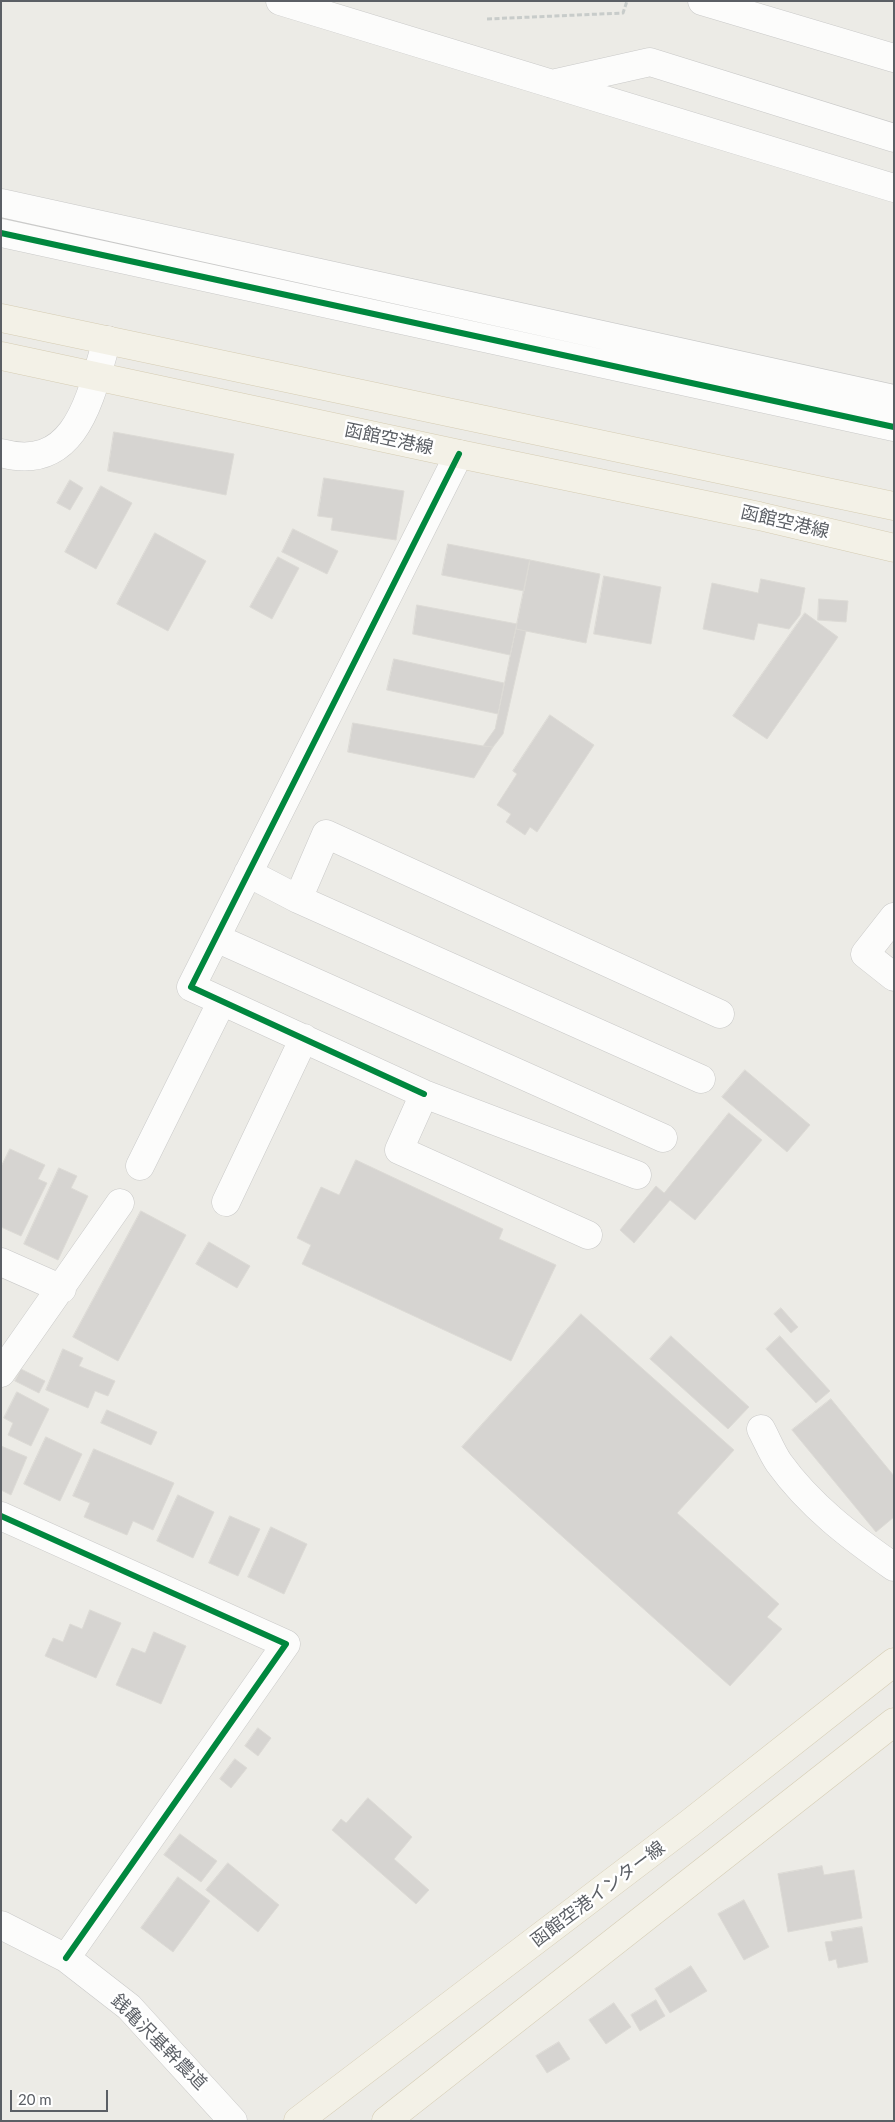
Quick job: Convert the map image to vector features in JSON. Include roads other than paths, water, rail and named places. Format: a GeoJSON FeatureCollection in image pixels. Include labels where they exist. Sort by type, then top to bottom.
{"type":"FeatureCollection","features":[{"type":"Feature","properties":{"kind":"main road","name":"函館空港線"},"geometry":{"type":"LineString","coordinates":[[1,318],[894,506]]}},
{"type":"Feature","properties":{"kind":"main road","name":"函館空港線"},"geometry":{"type":"LineString","coordinates":[[1,356],[458,454],[760,516],[894,548]]}},
{"type":"Feature","properties":{"kind":"main road","name":"函館空港インター線"},"geometry":{"type":"LineString","coordinates":[[298,2121],[690,1823],[894,1662]]}},
{"type":"Feature","properties":{"kind":"main road"},"geometry":{"type":"LineString","coordinates":[[386,2121],[894,1722]]}},
{"type":"Feature","properties":{"kind":"street"},"geometry":{"type":"LineString","coordinates":[[280,1],[320,8],[551,85],[894,188]]}},
{"type":"Feature","properties":{"kind":"street"},"geometry":{"type":"LineString","coordinates":[[702,1],[894,58]]}},
{"type":"Feature","properties":{"kind":"street"},"geometry":{"type":"LineString","coordinates":[[551,85],[650,62],[894,138]]}},
{"type":"Feature","properties":{"kind":"street"},"geometry":{"type":"LineString","coordinates":[[1,203],[894,398]]}},
{"type":"Feature","properties":{"kind":"street"},"geometry":{"type":"LineString","coordinates":[[1,233],[894,428]]}},
{"type":"Feature","properties":{"kind":"street"},"geometry":{"type":"LineString","coordinates":[[1,453],[11,456],[34,456],[55,448],[73,432],[87,409],[107,340]]}},
{"type":"Feature","properties":{"kind":"street"},"geometry":{"type":"LineString","coordinates":[[458,454],[191,987],[424,1094],[636,1175]]}},
{"type":"Feature","properties":{"kind":"street"},"geometry":{"type":"LineString","coordinates":[[298,899],[326,834],[720,1014]]}},
{"type":"Feature","properties":{"kind":"street"},"geometry":{"type":"LineString","coordinates":[[248,873],[298,899],[701,1079]]}},
{"type":"Feature","properties":{"kind":"street"},"geometry":{"type":"LineString","coordinates":[[894,917],[866,954],[894,977]]}},
{"type":"Feature","properties":{"kind":"street"},"geometry":{"type":"LineString","coordinates":[[216,938],[663,1138]]}},
{"type":"Feature","properties":{"kind":"street"},"geometry":{"type":"LineString","coordinates":[[140,1166],[222,1001]]}},
{"type":"Feature","properties":{"kind":"street"},"geometry":{"type":"LineString","coordinates":[[226,1202],[304,1038]]}},
{"type":"Feature","properties":{"kind":"street"},"geometry":{"type":"LineString","coordinates":[[424,1094],[399,1150],[588,1235]]}},
{"type":"Feature","properties":{"kind":"street"},"geometry":{"type":"LineString","coordinates":[[1,1374],[120,1203]]}},
{"type":"Feature","properties":{"kind":"street"},"geometry":{"type":"LineString","coordinates":[[1,1262],[62,1288]]}},
{"type":"Feature","properties":{"kind":"street"},"geometry":{"type":"LineString","coordinates":[[761,1429],[778,1462],[805,1494],[830,1520],[894,1568]]}},
{"type":"Feature","properties":{"kind":"street"},"geometry":{"type":"LineString","coordinates":[[1,1516],[286,1644],[66,1958]]}},
{"type":"Feature","properties":{"kind":"street","name":"銭亀沢基幹農道"},"geometry":{"type":"LineString","coordinates":[[1,1925],[66,1958],[129,2007],[225,2109],[233,2121]]}}]}
